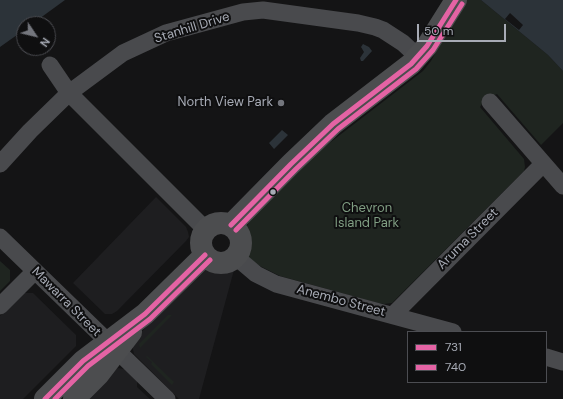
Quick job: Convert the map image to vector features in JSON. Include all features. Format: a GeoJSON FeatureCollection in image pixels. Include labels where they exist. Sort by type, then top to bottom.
{"type":"FeatureCollection","features":[{"type":"Feature","properties":{"kind":"main road"},"geometry":{"type":"LineString","coordinates":[[231,225],[333,124],[403,72],[438,31],[456,0]]}},
{"type":"Feature","properties":{"kind":"main road"},"geometry":{"type":"LineString","coordinates":[[222,223],[231,225],[239,233],[241,240],[239,252],[236,257],[223,263],[213,261],[205,255],[202,248],[202,240],[206,230],[215,224],[222,223]]}},
{"type":"Feature","properties":{"kind":"main road"},"geometry":{"type":"LineString","coordinates":[[45,399],[90,368],[205,255]]}},
{"type":"Feature","properties":{"kind":"main road"},"geometry":{"type":"LineString","coordinates":[[74,399],[90,368]]}},
{"type":"Feature","properties":{"kind":"street","name":"Stanhill Drive"},"geometry":{"type":"LineString","coordinates":[[0,164],[30,131],[69,93],[123,53],[166,33],[243,12],[262,10],[375,27],[383,30],[403,43],[418,56]]}},
{"type":"Feature","properties":{"kind":"street"},"geometry":{"type":"LineString","coordinates":[[50,65],[69,93],[206,230]]}},
{"type":"Feature","properties":{"kind":"street"},"geometry":{"type":"LineString","coordinates":[[490,102],[563,186]]}},
{"type":"Feature","properties":{"kind":"street","name":"Aruma Street"},"geometry":{"type":"LineString","coordinates":[[393,315],[543,164]]}},
{"type":"Feature","properties":{"kind":"street","name":"Mawarra Street"},"geometry":{"type":"LineString","coordinates":[[0,237],[167,399]]}},
{"type":"Feature","properties":{"kind":"street","name":"Anembo Street"},"geometry":{"type":"LineString","coordinates":[[236,257],[253,272],[267,280],[449,331]]}},
{"type":"Feature","properties":{"kind":"street"},"geometry":{"type":"LineString","coordinates":[[0,306],[35,271]]}},
{"type":"Feature","properties":{"kind":"street"},"geometry":{"type":"LineString","coordinates":[[547,357],[563,362]]}},
{"type":"Feature","properties":{"kind":"shaded area"},"geometry":{"type":"Polygon","coordinates":[[[0,0],[65,0],[43,16],[16,16],[16,36],[0,47],[0,0]]]}},
{"type":"Feature","properties":{"kind":"shaded area"},"geometry":{"type":"Polygon","coordinates":[[[481,0],[563,0],[563,71],[548,55],[481,0]]]}},
{"type":"Feature","properties":{"kind":"shaded area"},"geometry":{"type":"Polygon","coordinates":[[[363,44],[369,47],[372,51],[363,61],[361,61],[360,58],[364,52],[361,47],[363,44]]]}},
{"type":"Feature","properties":{"kind":"shaded area"},"geometry":{"type":"Polygon","coordinates":[[[282,130],[288,135],[274,149],[269,143],[282,130]]]}},
{"type":"Feature","properties":{"kind":"shaded area"},"geometry":{"type":"Polygon","coordinates":[[[156,197],[186,227],[189,237],[117,311],[112,314],[105,314],[73,283],[156,197]]]}},
{"type":"Feature","properties":{"kind":"shaded area"},"geometry":{"type":"Polygon","coordinates":[[[218,264],[228,266],[234,270],[199,399],[179,399],[134,354],[132,345],[136,338],[166,305],[209,266],[218,264]]]}},
{"type":"Feature","properties":{"kind":"shaded area"},"geometry":{"type":"Polygon","coordinates":[[[23,293],[33,293],[76,335],[76,346],[23,399],[0,399],[0,316],[23,293]]]}},
{"type":"Feature","properties":{"kind":"shaded area"},"geometry":{"type":"Polygon","coordinates":[[[115,369],[124,369],[137,380],[137,387],[150,399],[86,399],[115,369]]]}},
{"type":"Feature","properties":{"kind":"green space","name":"Chevron Island Park"},"geometry":{"type":"Polygon","coordinates":[[[464,0],[481,0],[548,55],[563,71],[563,123],[541,145],[497,94],[482,104],[480,107],[524,159],[524,171],[392,303],[378,303],[280,276],[256,264],[247,255],[243,242],[244,231],[251,219],[319,151],[423,71],[431,61],[464,0]]]}},
{"type":"Feature","properties":{"kind":"green space"},"geometry":{"type":"Polygon","coordinates":[[[0,261],[10,270],[10,281],[0,291],[0,261]]]}},
{"type":"Feature","properties":{"kind":"green space"},"geometry":{"type":"Polygon","coordinates":[[[168,315],[172,315],[140,348],[139,344],[168,315]]]}},
{"type":"Feature","properties":{"kind":"green space"},"geometry":{"type":"Polygon","coordinates":[[[147,356],[174,382],[172,385],[151,364],[152,362],[146,357],[147,356]]]}},
{"type":"Feature","properties":{"kind":"pier"},"geometry":{"type":"Polygon","coordinates":[[[510,13],[523,25],[519,30],[505,19],[510,13]]]}},
{"type":"Feature","properties":{"kind":"transit line","name":"731"},"geometry":{"type":"LineString","coordinates":[[231,225],[333,124],[411,64],[427,46],[456,0]]}},
{"type":"Feature","properties":{"kind":"transit line","name":"740"},"geometry":{"type":"LineString","coordinates":[[236,230],[338,129],[416,69],[433,50],[462,4]]}},
{"type":"Feature","properties":{"kind":"transit line","name":"731"},"geometry":{"type":"LineString","coordinates":[[45,399],[83,361],[145,314],[205,255]]}},
{"type":"Feature","properties":{"kind":"transit line","name":"740"},"geometry":{"type":"LineString","coordinates":[[55,399],[88,366],[150,319],[210,260]]}},
{"type":"Feature","properties":{"kind":"place","name":"North View Park"},"geometry":{"type":"Point","coordinates":[281,103]}}]}
